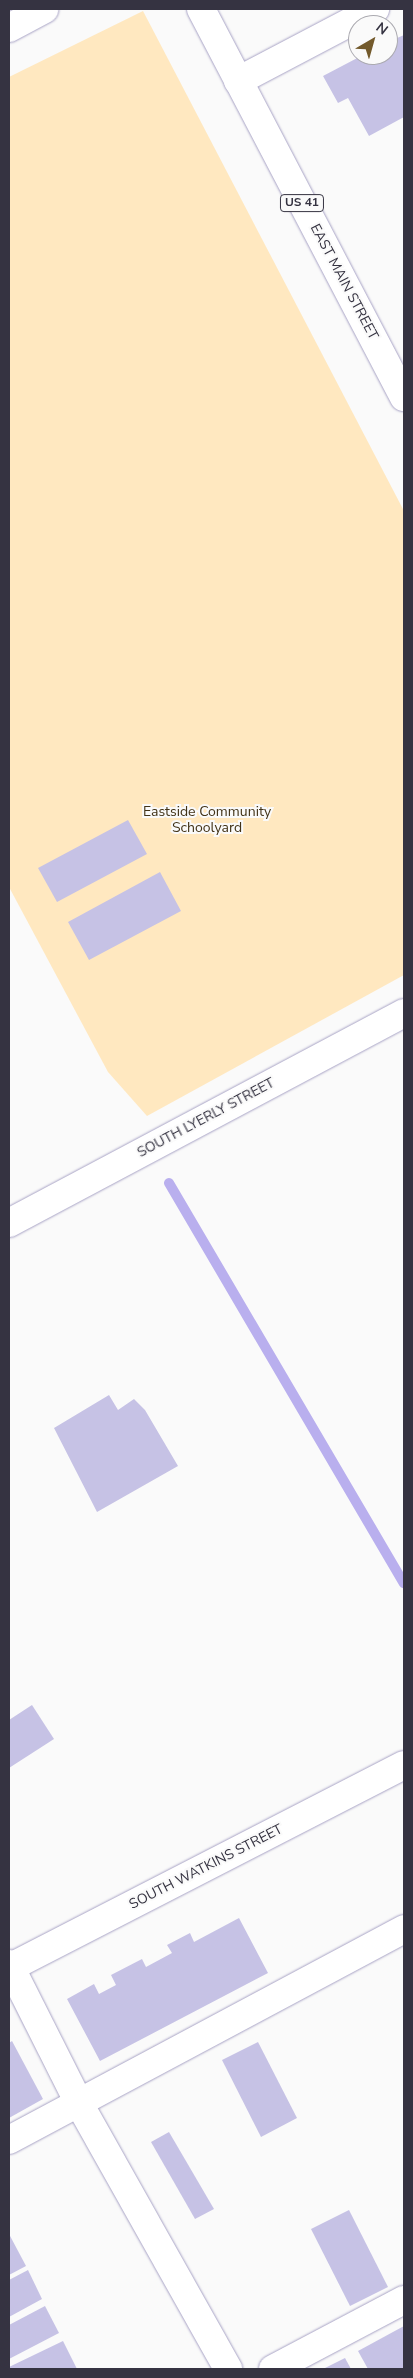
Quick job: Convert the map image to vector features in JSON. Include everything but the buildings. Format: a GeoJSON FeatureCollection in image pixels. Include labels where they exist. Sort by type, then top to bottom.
{"type":"FeatureCollection","features":[{"type":"Feature","properties":{"kind":"street"},"geometry":{"type":"LineString","coordinates":[[9,28],[44,9]]}},
{"type":"Feature","properties":{"kind":"street","name":"EAST MAIN STREET"},"geometry":{"type":"LineString","coordinates":[[201,9],[404,397]]}},
{"type":"Feature","properties":{"kind":"street"},"geometry":{"type":"LineString","coordinates":[[238,81],[375,9]]}},
{"type":"Feature","properties":{"kind":"street","name":"SOUTH LYERLY STREET"},"geometry":{"type":"LineString","coordinates":[[9,1223],[404,1013]]}},
{"type":"Feature","properties":{"kind":"street","name":"SOUTH WATKINS STREET"},"geometry":{"type":"LineString","coordinates":[[9,1967],[404,1765]]}},
{"type":"Feature","properties":{"kind":"street"},"geometry":{"type":"LineString","coordinates":[[9,2140],[80,2105],[404,1929]]}},
{"type":"Feature","properties":{"kind":"street"},"geometry":{"type":"LineString","coordinates":[[9,1967],[80,2105],[228,2369]]}},
{"type":"Feature","properties":{"kind":"street"},"geometry":{"type":"LineString","coordinates":[[273,2369],[404,2300]]}},
{"type":"Feature","properties":{"kind":"green space","name":"Eastside Community Schoolyard"},"geometry":{"type":"Polygon","coordinates":[[[143,11],[404,511],[404,975],[147,1116],[108,1072],[9,887],[9,77],[143,11]]]}},
{"type":"Feature","properties":{"kind":"waterway"},"geometry":{"type":"LineString","coordinates":[[169,1183],[404,1583]]}}]}
